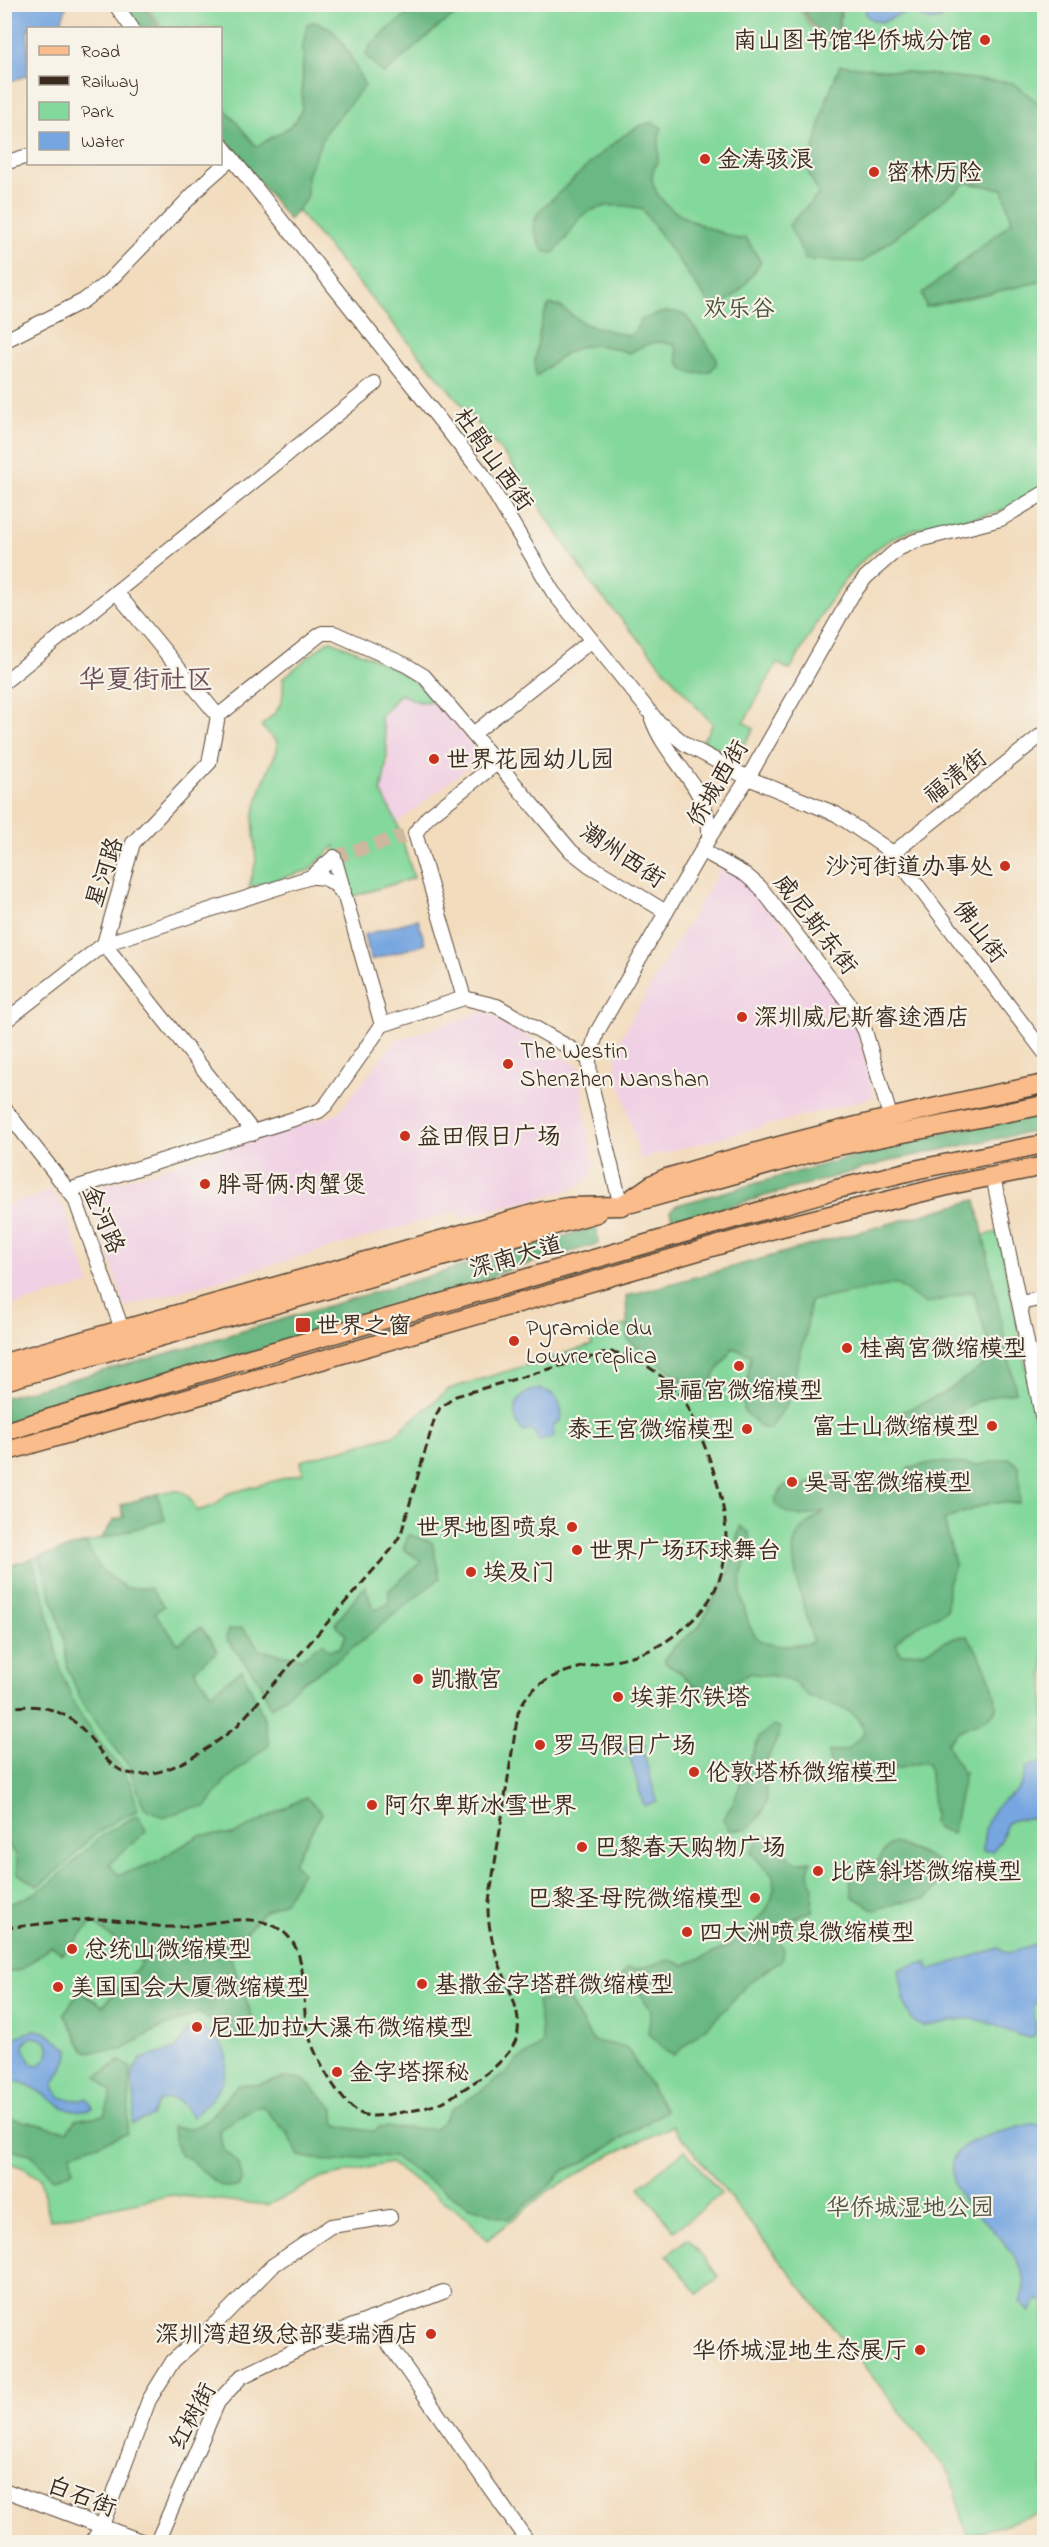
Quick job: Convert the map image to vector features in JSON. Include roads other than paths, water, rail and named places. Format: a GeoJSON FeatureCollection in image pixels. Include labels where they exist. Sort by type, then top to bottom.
{"type":"FeatureCollection","features":[{"type":"Feature","properties":{"kind":"main road"},"geometry":{"type":"LineString","coordinates":[[4,1363],[543,1211],[568,1207],[621,1206],[652,1184],[666,1178],[830,1131],[1044,1084]]}},
{"type":"Feature","properties":{"kind":"main road","name":"深南大道"},"geometry":{"type":"LineString","coordinates":[[4,1381],[297,1296],[828,1148],[1044,1105]]}},
{"type":"Feature","properties":{"kind":"main road"},"geometry":{"type":"LineString","coordinates":[[830,1131],[912,1130]]}},
{"type":"Feature","properties":{"kind":"main road","name":"深南大道"},"geometry":{"type":"LineString","coordinates":[[4,1432],[172,1381],[837,1189],[919,1168],[1044,1144]]}},
{"type":"Feature","properties":{"kind":"main road"},"geometry":{"type":"LineString","coordinates":[[4,1452],[774,1229],[955,1184],[1044,1167]]}},
{"type":"Feature","properties":{"kind":"main road"},"geometry":{"type":"LineString","coordinates":[[837,1189],[955,1184]]}},
{"type":"Feature","properties":{"kind":"main road"},"geometry":{"type":"LineString","coordinates":[[621,1272],[668,1238]]}},
{"type":"Feature","properties":{"kind":"main road"},"geometry":{"type":"LineString","coordinates":[[297,1296],[393,1254]]}},
{"type":"Feature","properties":{"kind":"main road"},"geometry":{"type":"LineString","coordinates":[[123,1329],[219,1319]]}},
{"type":"Feature","properties":{"kind":"main road"},"geometry":{"type":"LineString","coordinates":[[4,1376],[46,1368]]}},
{"type":"Feature","properties":{"kind":"main road"},"geometry":{"type":"LineString","coordinates":[[172,1381],[276,1373]]}},
{"type":"Feature","properties":{"kind":"street"},"geometry":{"type":"LineString","coordinates":[[115,4],[131,27]]}},
{"type":"Feature","properties":{"kind":"street","name":"杜鹃山西街"},"geometry":{"type":"LineString","coordinates":[[222,146],[485,477],[549,586],[648,712],[685,744],[748,778]]}},
{"type":"Feature","properties":{"kind":"street"},"geometry":{"type":"LineString","coordinates":[[4,163],[27,156]]}},
{"type":"Feature","properties":{"kind":"street"},"geometry":{"type":"LineString","coordinates":[[4,341],[83,302],[108,282],[206,181],[232,158]]}},
{"type":"Feature","properties":{"kind":"street"},"geometry":{"type":"LineString","coordinates":[[4,682],[375,384]]}},
{"type":"Feature","properties":{"kind":"street","name":"侨城西街"},"geometry":{"type":"LineString","coordinates":[[621,1206],[590,1080],[589,1059],[604,1016],[709,838],[748,778],[852,595],[882,561],[915,541],[1001,519],[1044,494]]}},
{"type":"Feature","properties":{"kind":"street"},"geometry":{"type":"LineString","coordinates":[[116,592],[218,716]]}},
{"type":"Feature","properties":{"kind":"street","name":"潮州西街"},"geometry":{"type":"LineString","coordinates":[[218,716],[327,631],[415,670],[432,684],[555,835],[579,858],[666,912]]}},
{"type":"Feature","properties":{"kind":"street"},"geometry":{"type":"LineString","coordinates":[[473,734],[591,641]]}},
{"type":"Feature","properties":{"kind":"street"},"geometry":{"type":"LineString","coordinates":[[648,712],[659,736],[704,803],[709,819],[709,838]]}},
{"type":"Feature","properties":{"kind":"street","name":"星河路"},"geometry":{"type":"LineString","coordinates":[[4,1022],[104,944],[133,843],[209,763],[218,716]]}},
{"type":"Feature","properties":{"kind":"street","name":"福清街"},"geometry":{"type":"LineString","coordinates":[[892,853],[1044,733]]}},
{"type":"Feature","properties":{"kind":"street"},"geometry":{"type":"LineString","coordinates":[[464,998],[410,834],[497,763]]}},
{"type":"Feature","properties":{"kind":"street","name":"佛山街"},"geometry":{"type":"LineString","coordinates":[[748,778],[836,814],[892,853],[1044,1052]]}},
{"type":"Feature","properties":{"kind":"street","name":"威尼斯东街"},"geometry":{"type":"LineString","coordinates":[[702,851],[746,875],[760,888],[854,1010],[865,1031],[890,1116]]}},
{"type":"Feature","properties":{"kind":"street"},"geometry":{"type":"LineString","coordinates":[[310,877],[334,857],[382,1024]]}},
{"type":"Feature","properties":{"kind":"street"},"geometry":{"type":"LineString","coordinates":[[254,1132],[104,944],[310,877],[318,876],[331,880],[345,897]]}},
{"type":"Feature","properties":{"kind":"street"},"geometry":{"type":"LineString","coordinates":[[69,1190],[323,1109],[382,1024],[464,998],[497,1006],[589,1059]]}},
{"type":"Feature","properties":{"kind":"street","name":"金河路"},"geometry":{"type":"LineString","coordinates":[[4,1108],[69,1190],[79,1208],[123,1329]]}},
{"type":"Feature","properties":{"kind":"street"},"geometry":{"type":"LineString","coordinates":[[993,1176],[1044,1425]]}},
{"type":"Feature","properties":{"kind":"street"},"geometry":{"type":"LineString","coordinates":[[1020,1303],[1044,1298]]}},
{"type":"Feature","properties":{"kind":"street"},"geometry":{"type":"LineString","coordinates":[[92,2542],[101,2528],[149,2400],[173,2361],[217,2322],[272,2266],[332,2226],[390,2217]]}},
{"type":"Feature","properties":{"kind":"street","name":"红树街"},"geometry":{"type":"LineString","coordinates":[[157,2542],[218,2402],[241,2377],[319,2339],[443,2292]]}},
{"type":"Feature","properties":{"kind":"street"},"geometry":{"type":"LineString","coordinates":[[372,2319],[528,2542]]}},
{"type":"Feature","properties":{"kind":"street","name":"白石街"},"geometry":{"type":"LineString","coordinates":[[4,2490],[101,2528],[144,2542]]}},
{"type":"Feature","properties":{"kind":"water"},"geometry":{"type":"Polygon","coordinates":[[[5,4],[67,5],[59,27],[27,27],[27,75],[5,83],[5,4]]]}},
{"type":"Feature","properties":{"kind":"water"},"geometry":{"type":"Polygon","coordinates":[[[865,4],[944,5],[943,17],[928,20],[906,13],[877,21],[866,15],[865,4]]]}},
{"type":"Feature","properties":{"kind":"water"},"geometry":{"type":"Polygon","coordinates":[[[418,919],[425,944],[371,960],[364,935],[418,919]]]}},
{"type":"Feature","properties":{"kind":"water"},"geometry":{"type":"Polygon","coordinates":[[[538,1389],[554,1395],[560,1403],[562,1414],[561,1420],[553,1426],[554,1437],[539,1441],[534,1432],[530,1430],[524,1432],[519,1426],[515,1412],[519,1400],[524,1395],[538,1389]]]}},
{"type":"Feature","properties":{"kind":"water"},"geometry":{"type":"Polygon","coordinates":[[[633,1740],[640,1740],[646,1745],[642,1747],[657,1801],[644,1806],[628,1751],[625,1751],[627,1744],[633,1740]]]}},
{"type":"Feature","properties":{"kind":"water"},"geometry":{"type":"Polygon","coordinates":[[[1044,1763],[1044,1816],[1013,1820],[1007,1823],[1002,1839],[993,1851],[983,1851],[986,1828],[996,1807],[1018,1789],[1026,1768],[1044,1763]]]}},
{"type":"Feature","properties":{"kind":"water"},"geometry":{"type":"Polygon","coordinates":[[[1044,1941],[1044,1968],[1035,1974],[1038,1988],[1034,2009],[1036,2034],[1032,2038],[1017,2035],[974,2019],[921,2026],[914,2021],[906,2008],[899,1969],[927,1962],[929,1970],[998,1948],[1009,1953],[1044,1941]]]}},
{"type":"Feature","properties":{"kind":"water"},"geometry":{"type":"Polygon","coordinates":[[[197,2027],[213,2036],[222,2046],[226,2058],[226,2070],[222,2083],[214,2095],[192,2117],[182,2103],[170,2099],[158,2102],[152,2116],[132,2124],[135,2102],[132,2078],[135,2067],[141,2059],[176,2049],[188,2030],[197,2027]]]}},
{"type":"Feature","properties":{"kind":"water"},"geometry":{"type":"Polygon","coordinates":[[[35,2030],[45,2032],[69,2050],[53,2086],[63,2098],[77,2100],[87,2098],[93,2108],[81,2111],[70,2110],[28,2085],[5,2082],[5,2070],[12,2061],[11,2043],[16,2037],[35,2030]],[[32,2037],[25,2042],[24,2048],[32,2064],[40,2065],[48,2056],[49,2047],[39,2038],[32,2037]]]}},
{"type":"Feature","properties":{"kind":"water"},"geometry":{"type":"Polygon","coordinates":[[[1031,2124],[1044,2125],[1044,2302],[1038,2299],[1030,2312],[1020,2302],[1024,2282],[1019,2265],[1008,2247],[969,2207],[956,2190],[952,2165],[959,2151],[973,2141],[1031,2124]]]}},
{"type":"Feature","properties":{"kind":"tunnel"},"geometry":{"type":"LineString","coordinates":[[334,857],[404,836]]}},
{"type":"Feature","properties":{"kind":"railway"},"geometry":{"type":"LineString","coordinates":[[4,1709],[41,1707],[63,1714],[82,1728],[110,1763],[128,1773],[144,1774],[160,1771],[178,1765],[211,1746],[237,1726],[391,1550],[401,1534],[435,1417],[440,1408],[456,1396],[609,1352],[620,1354],[644,1364],[667,1381],[676,1391],[690,1411],[712,1466],[725,1523],[725,1551],[720,1578],[707,1603],[686,1626],[656,1647],[635,1655],[568,1671],[537,1686],[526,1698],[518,1713],[488,1908],[493,1945],[517,2014],[517,2037],[507,2055],[469,2086],[447,2100],[419,2109],[375,2116],[362,2114],[353,2109],[336,2089],[314,2050],[305,2015],[302,1971],[294,1945],[286,1934],[263,1922],[238,1920],[166,1927],[99,1919],[4,1928]]}},
{"type":"Feature","properties":{"kind":"place","name":"南山图书馆华侨城分馆"},"geometry":{"type":"Point","coordinates":[985,40]}},
{"type":"Feature","properties":{"kind":"place","name":"金涛骇浪"},"geometry":{"type":"Point","coordinates":[705,159]}},
{"type":"Feature","properties":{"kind":"place","name":"密林历险"},"geometry":{"type":"Point","coordinates":[874,172]}},
{"type":"Feature","properties":{"kind":"place","name":"世界花园幼儿园"},"geometry":{"type":"Point","coordinates":[434,759]}},
{"type":"Feature","properties":{"kind":"place","name":"沙河街道办事处"},"geometry":{"type":"Point","coordinates":[1005,866]}},
{"type":"Feature","properties":{"kind":"place","name":"深圳威尼斯睿途酒店"},"geometry":{"type":"Point","coordinates":[742,1017]}},
{"type":"Feature","properties":{"kind":"place","name":"The Westin Shenzhen Nanshan"},"geometry":{"type":"Point","coordinates":[508,1064]}},
{"type":"Feature","properties":{"kind":"place","name":"益田假日广场"},"geometry":{"type":"Point","coordinates":[405,1136]}},
{"type":"Feature","properties":{"kind":"place","name":"胖哥俩·肉蟹煲"},"geometry":{"type":"Point","coordinates":[205,1184]}},
{"type":"Feature","properties":{"kind":"place","name":"世界之窗"},"geometry":{"type":"Point","coordinates":[303,1325]}},
{"type":"Feature","properties":{"kind":"place","name":"Pyramide du Louvre replica"},"geometry":{"type":"Point","coordinates":[514,1341]}},
{"type":"Feature","properties":{"kind":"place","name":"桂离宫微缩模型"},"geometry":{"type":"Point","coordinates":[847,1348]}},
{"type":"Feature","properties":{"kind":"place","name":"景福宫微缩模型"},"geometry":{"type":"Point","coordinates":[739,1366]}},
{"type":"Feature","properties":{"kind":"place","name":"富士山微缩模型"},"geometry":{"type":"Point","coordinates":[992,1426]}},
{"type":"Feature","properties":{"kind":"place","name":"泰王宫微缩模型"},"geometry":{"type":"Point","coordinates":[747,1429]}},
{"type":"Feature","properties":{"kind":"place","name":"吴哥窑微缩模型"},"geometry":{"type":"Point","coordinates":[792,1482]}},
{"type":"Feature","properties":{"kind":"place","name":"世界地图喷泉"},"geometry":{"type":"Point","coordinates":[572,1527]}},
{"type":"Feature","properties":{"kind":"place","name":"世界广场环球舞台"},"geometry":{"type":"Point","coordinates":[577,1550]}},
{"type":"Feature","properties":{"kind":"place","name":"埃及门"},"geometry":{"type":"Point","coordinates":[471,1572]}},
{"type":"Feature","properties":{"kind":"place","name":"凯撒宫"},"geometry":{"type":"Point","coordinates":[418,1679]}},
{"type":"Feature","properties":{"kind":"place","name":"埃菲尔铁塔"},"geometry":{"type":"Point","coordinates":[618,1697]}},
{"type":"Feature","properties":{"kind":"place","name":"罗马假日广场"},"geometry":{"type":"Point","coordinates":[540,1745]}},
{"type":"Feature","properties":{"kind":"place","name":"伦敦塔桥微缩模型"},"geometry":{"type":"Point","coordinates":[694,1772]}},
{"type":"Feature","properties":{"kind":"place","name":"阿尔卑斯冰雪世界"},"geometry":{"type":"Point","coordinates":[372,1805]}},
{"type":"Feature","properties":{"kind":"place","name":"巴黎春天购物广场"},"geometry":{"type":"Point","coordinates":[582,1847]}},
{"type":"Feature","properties":{"kind":"place","name":"比萨斜塔微缩模型"},"geometry":{"type":"Point","coordinates":[818,1871]}},
{"type":"Feature","properties":{"kind":"place","name":"巴黎圣母院微缩模型"},"geometry":{"type":"Point","coordinates":[755,1898]}},
{"type":"Feature","properties":{"kind":"place","name":"四大洲喷泉微缩模型"},"geometry":{"type":"Point","coordinates":[687,1932]}},
{"type":"Feature","properties":{"kind":"place","name":"总统山微缩模型"},"geometry":{"type":"Point","coordinates":[72,1949]}},
{"type":"Feature","properties":{"kind":"place","name":"基撒金字塔群微缩模型"},"geometry":{"type":"Point","coordinates":[422,1984]}},
{"type":"Feature","properties":{"kind":"place","name":"美国国会大厦微缩模型"},"geometry":{"type":"Point","coordinates":[58,1987]}},
{"type":"Feature","properties":{"kind":"place","name":"尼亚加拉大瀑布微缩模型"},"geometry":{"type":"Point","coordinates":[197,2027]}},
{"type":"Feature","properties":{"kind":"place","name":"金字塔探秘"},"geometry":{"type":"Point","coordinates":[337,2072]}},
{"type":"Feature","properties":{"kind":"place","name":"深圳湾超级总部斐瑞酒店"},"geometry":{"type":"Point","coordinates":[431,2334]}},
{"type":"Feature","properties":{"kind":"place","name":"华侨城湿地生态展厅"},"geometry":{"type":"Point","coordinates":[920,2350]}},
{"type":"Feature","properties":{"kind":"district","name":"华夏街社区"},"geometry":{"type":"Point","coordinates":[146,679]}},
{"type":"Feature","properties":{"kind":"park label","name":"欢乐谷"},"geometry":{"type":"Point","coordinates":[739,308]}},
{"type":"Feature","properties":{"kind":"park label","name":"华侨城湿地公园"},"geometry":{"type":"Point","coordinates":[910,2207]}}]}
